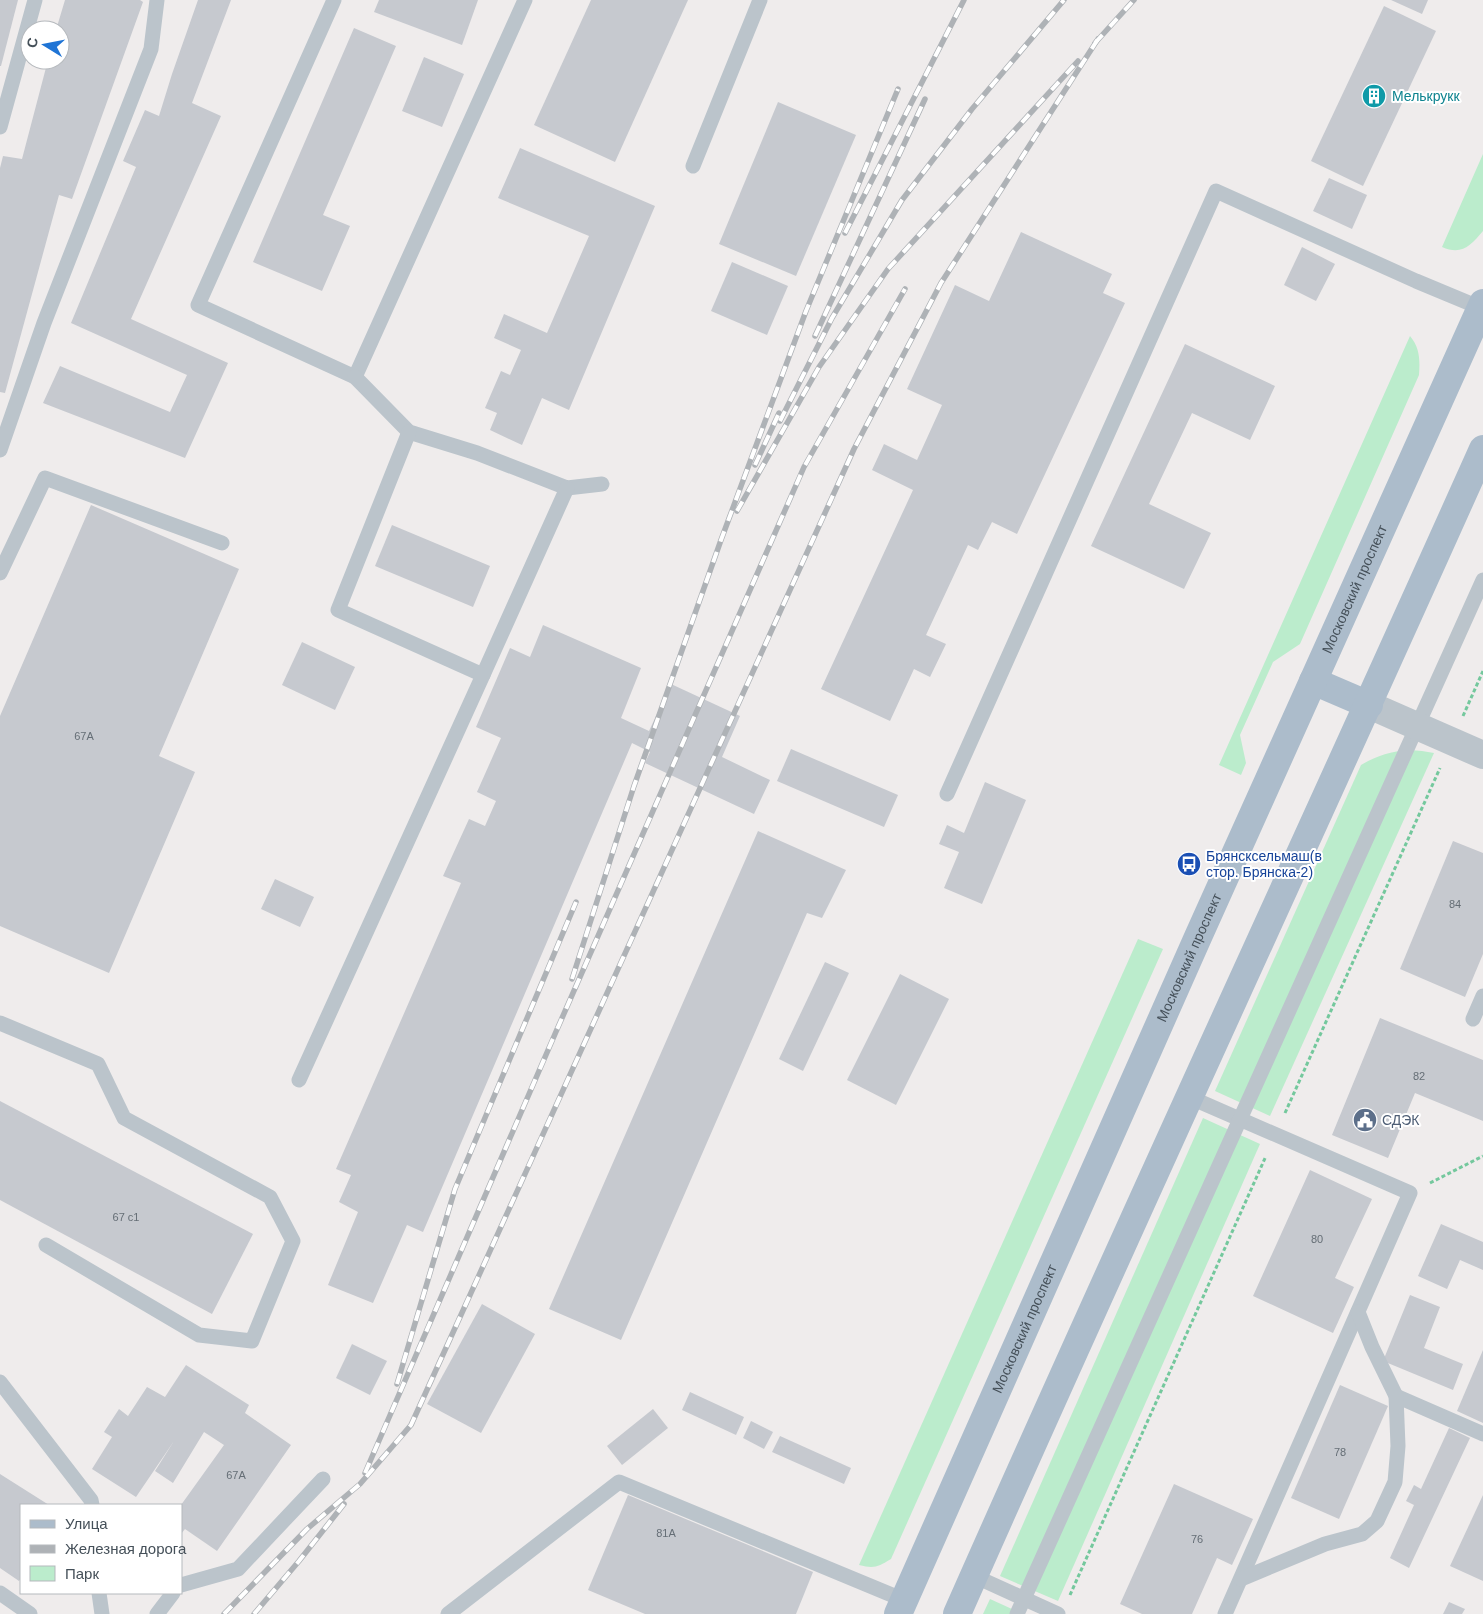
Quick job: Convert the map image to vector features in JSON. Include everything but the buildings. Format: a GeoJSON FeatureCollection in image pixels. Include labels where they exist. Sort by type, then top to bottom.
{"type":"FeatureCollection","features":[{"type":"Feature","properties":{"kind":"main road","name":"Московский проспект"},"geometry":{"type":"LineString","coordinates":[[901,1607],[1482,306]]}},
{"type":"Feature","properties":{"kind":"main road"},"geometry":{"type":"LineString","coordinates":[[957,1614],[1483,449]]}},
{"type":"Feature","properties":{"kind":"main road"},"geometry":{"type":"LineString","coordinates":[[1313,681],[1369,705]]}},
{"type":"Feature","properties":{"kind":"street"},"geometry":{"type":"LineString","coordinates":[[1369,705],[1483,755]]}},
{"type":"Feature","properties":{"kind":"lane"},"geometry":{"type":"LineString","coordinates":[[0,127],[35,0]]}},
{"type":"Feature","properties":{"kind":"lane"},"geometry":{"type":"LineString","coordinates":[[0,450],[44,323],[151,49],[157,0]]}},
{"type":"Feature","properties":{"kind":"lane"},"geometry":{"type":"LineString","coordinates":[[334,0],[198,305],[355,377],[410,432],[476,453],[567,488],[602,484]]}},
{"type":"Feature","properties":{"kind":"lane"},"geometry":{"type":"LineString","coordinates":[[355,377],[525,0]]}},
{"type":"Feature","properties":{"kind":"lane"},"geometry":{"type":"LineString","coordinates":[[693,166],[760,0]]}},
{"type":"Feature","properties":{"kind":"lane"},"geometry":{"type":"LineString","coordinates":[[947,794],[1216,191],[1416,281],[1482,306]]}},
{"type":"Feature","properties":{"kind":"lane"},"geometry":{"type":"LineString","coordinates":[[410,432],[338,610],[483,675]]}},
{"type":"Feature","properties":{"kind":"lane"},"geometry":{"type":"LineString","coordinates":[[0,573],[45,478],[222,543]]}},
{"type":"Feature","properties":{"kind":"lane"},"geometry":{"type":"LineString","coordinates":[[299,1080],[567,488]]}},
{"type":"Feature","properties":{"kind":"lane"},"geometry":{"type":"LineString","coordinates":[[1017,1614],[1483,580]]}},
{"type":"Feature","properties":{"kind":"lane"},"geometry":{"type":"LineString","coordinates":[[1473,1019],[1483,996]]}},
{"type":"Feature","properties":{"kind":"lane"},"geometry":{"type":"LineString","coordinates":[[0,1023],[98,1064],[124,1118],[270,1197],[293,1241],[252,1341],[199,1335],[46,1245]]}},
{"type":"Feature","properties":{"kind":"lane"},"geometry":{"type":"LineString","coordinates":[[1189,1097],[1410,1193],[1225,1614]]}},
{"type":"Feature","properties":{"kind":"lane"},"geometry":{"type":"LineString","coordinates":[[1241,1578],[1325,1544],[1362,1534],[1376,1521],[1395,1482],[1398,1446],[1396,1396],[1372,1347],[1358,1312]]}},
{"type":"Feature","properties":{"kind":"lane"},"geometry":{"type":"LineString","coordinates":[[0,1382],[91,1500],[92,1504]]}},
{"type":"Feature","properties":{"kind":"lane"},"geometry":{"type":"LineString","coordinates":[[1396,1396],[1483,1434]]}},
{"type":"Feature","properties":{"kind":"lane"},"geometry":{"type":"LineString","coordinates":[[182,1585],[238,1569],[323,1479]]}},
{"type":"Feature","properties":{"kind":"lane"},"geometry":{"type":"LineString","coordinates":[[448,1614],[618,1482],[901,1607]]}},
{"type":"Feature","properties":{"kind":"lane"},"geometry":{"type":"LineString","coordinates":[[974,1576],[1058,1614]]}},
{"type":"Feature","properties":{"kind":"lane"},"geometry":{"type":"LineString","coordinates":[[0,1593],[30,1614]]}},
{"type":"Feature","properties":{"kind":"lane"},"geometry":{"type":"LineString","coordinates":[[99,1594],[102,1614]]}},
{"type":"Feature","properties":{"kind":"lane"},"geometry":{"type":"LineString","coordinates":[[157,1614],[172,1594]]}},
{"type":"Feature","properties":{"kind":"path"},"geometry":{"type":"LineString","coordinates":[[1410,1193],[1483,1156]]}},
{"type":"Feature","properties":{"kind":"green space"},"geometry":{"type":"Polygon","coordinates":[[[1483,154],[1483,231],[1470,245],[1461,250],[1442,247],[1483,154]]]}},
{"type":"Feature","properties":{"kind":"green space"},"geometry":{"type":"Polygon","coordinates":[[[1410,336],[1419,354],[1419,375],[1300,644],[1273,662],[1240,735],[1246,763],[1241,775],[1219,765],[1410,336]]]}},
{"type":"Feature","properties":{"kind":"green space"},"geometry":{"type":"Polygon","coordinates":[[[1409,750],[1434,753],[1270,1116],[1215,1091],[1361,765],[1384,754],[1409,750]]]}},
{"type":"Feature","properties":{"kind":"green space"},"geometry":{"type":"Polygon","coordinates":[[[1138,939],[1163,949],[891,1559],[876,1566],[859,1565],[1138,939]]]}},
{"type":"Feature","properties":{"kind":"green space"},"geometry":{"type":"Polygon","coordinates":[[[1203,1118],[1260,1144],[1058,1601],[1000,1576],[1203,1118]]]}},
{"type":"Feature","properties":{"kind":"green space"},"geometry":{"type":"Polygon","coordinates":[[[990,1599],[1023,1614],[983,1614],[990,1599]]]}},
{"type":"Feature","properties":{"kind":"railway"},"geometry":{"type":"LineString","coordinates":[[845,233],[964,0]]}},
{"type":"Feature","properties":{"kind":"railway"},"geometry":{"type":"LineString","coordinates":[[780,421],[832,318],[902,200],[972,109],[1064,0]]}},
{"type":"Feature","properties":{"kind":"railway"},"geometry":{"type":"LineString","coordinates":[[1095,43],[1134,0]]}},
{"type":"Feature","properties":{"kind":"railway"},"geometry":{"type":"LineString","coordinates":[[224,1614],[307,1529],[360,1484],[411,1425],[854,449],[941,283],[1098,39]]}},
{"type":"Feature","properties":{"kind":"railway"},"geometry":{"type":"LineString","coordinates":[[737,511],[819,367],[888,269],[1078,61]]}},
{"type":"Feature","properties":{"kind":"railway"},"geometry":{"type":"LineString","coordinates":[[572,979],[634,786],[721,540],[806,311],[898,89]]}},
{"type":"Feature","properties":{"kind":"railway"},"geometry":{"type":"LineString","coordinates":[[815,336],[925,99]]}},
{"type":"Feature","properties":{"kind":"railway"},"geometry":{"type":"LineString","coordinates":[[365,1473],[804,467],[905,289]]}},
{"type":"Feature","properties":{"kind":"railway"},"geometry":{"type":"LineString","coordinates":[[755,465],[779,413]]}},
{"type":"Feature","properties":{"kind":"railway"},"geometry":{"type":"LineString","coordinates":[[397,1384],[455,1189],[576,902]]}},
{"type":"Feature","properties":{"kind":"railway"},"geometry":{"type":"LineString","coordinates":[[254,1614],[344,1504]]}},
{"type":"Feature","properties":{"kind":"place","name":"Мелькрукк"},"geometry":{"type":"Point","coordinates":[1374,96]}},
{"type":"Feature","properties":{"kind":"place","name":"Брянсксельмаш(в стор. Брянска-2)"},"geometry":{"type":"Point","coordinates":[1189,864]}},
{"type":"Feature","properties":{"kind":"place","name":"СДЭК"},"geometry":{"type":"Point","coordinates":[1365,1120]}}]}
